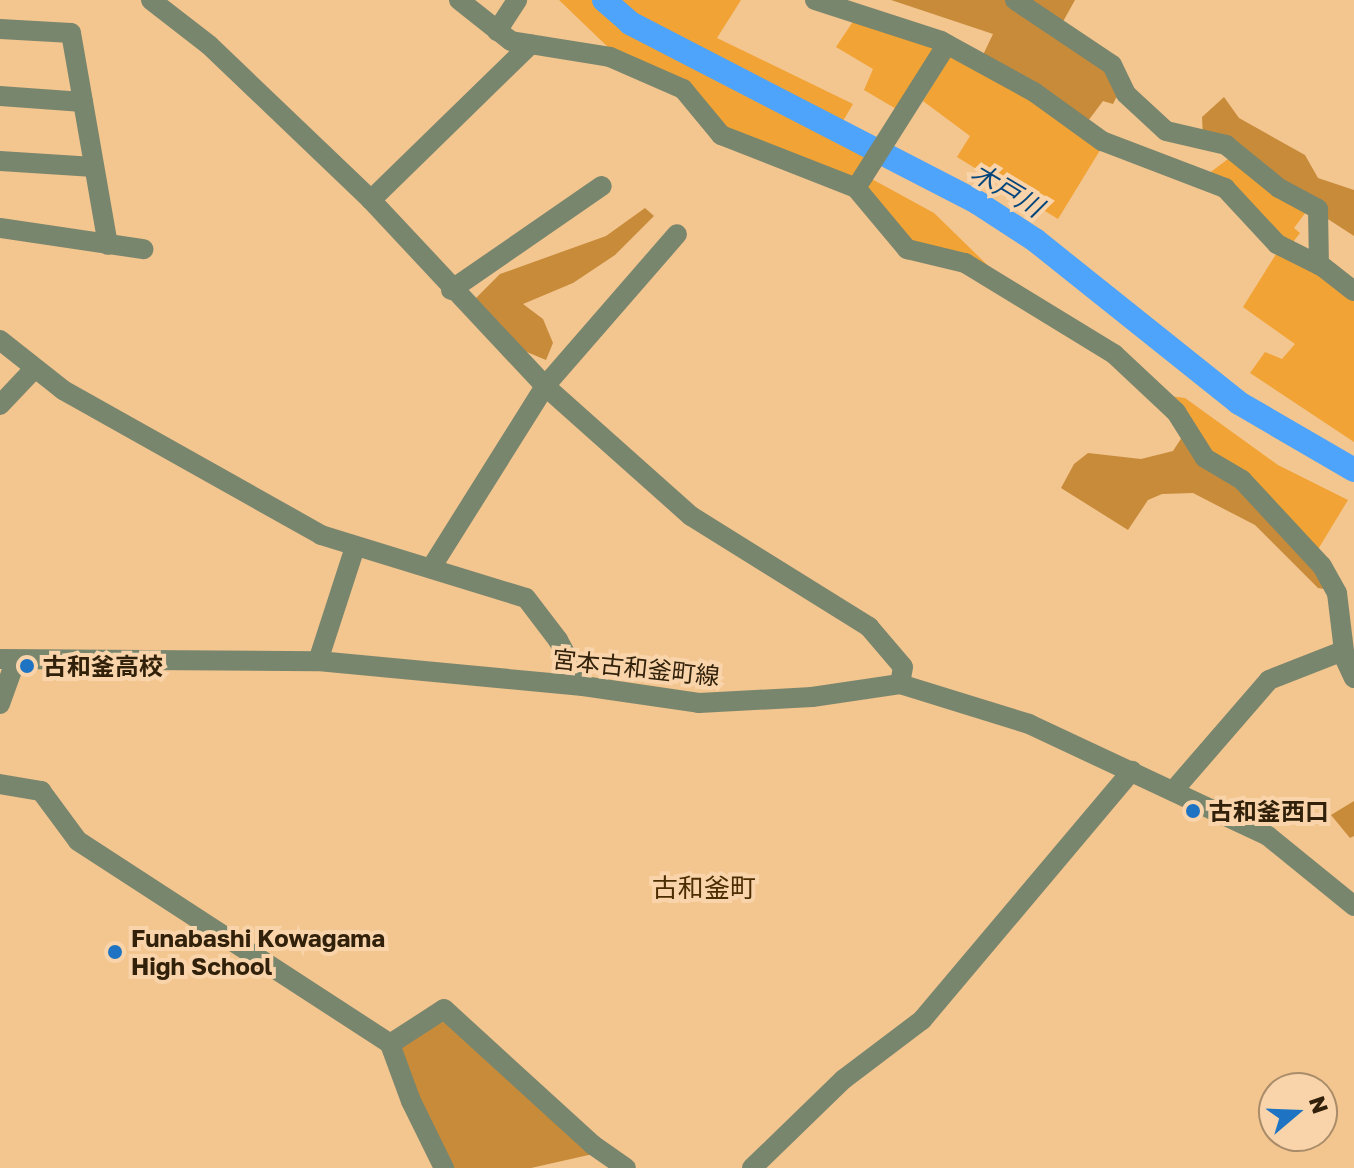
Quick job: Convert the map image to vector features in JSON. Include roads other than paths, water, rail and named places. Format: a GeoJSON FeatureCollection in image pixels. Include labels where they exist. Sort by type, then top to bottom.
{"type":"FeatureCollection","features":[{"type":"Feature","properties":{"kind":"street"},"geometry":{"type":"LineString","coordinates":[[151,0],[209,45],[371,200],[451,290],[545,386],[691,516],[869,627],[903,667],[900,684]]}},
{"type":"Feature","properties":{"kind":"street"},"geometry":{"type":"LineString","coordinates":[[459,0],[497,31],[531,44],[610,57],[683,89],[721,135],[856,188],[907,249],[965,263],[1114,354],[1149,383],[1176,412],[1205,458],[1242,480],[1322,566],[1337,593],[1343,651],[1354,678]]}},
{"type":"Feature","properties":{"kind":"street"},"geometry":{"type":"LineString","coordinates":[[497,31],[517,0]]}},
{"type":"Feature","properties":{"kind":"street"},"geometry":{"type":"LineString","coordinates":[[815,0],[858,6],[947,44],[1034,92],[1102,141],[1225,188],[1277,244],[1319,265],[1354,291]]}},
{"type":"Feature","properties":{"kind":"street"},"geometry":{"type":"LineString","coordinates":[[1015,0],[1112,65],[1126,94],[1166,131],[1226,145],[1279,188],[1318,209],[1319,265]]}},
{"type":"Feature","properties":{"kind":"street"},"geometry":{"type":"LineString","coordinates":[[0,29],[71,33],[108,245]]}},
{"type":"Feature","properties":{"kind":"street"},"geometry":{"type":"LineString","coordinates":[[371,200],[531,44]]}},
{"type":"Feature","properties":{"kind":"street"},"geometry":{"type":"LineString","coordinates":[[856,188],[947,44]]}},
{"type":"Feature","properties":{"kind":"street"},"geometry":{"type":"LineString","coordinates":[[0,96],[83,102]]}},
{"type":"Feature","properties":{"kind":"street"},"geometry":{"type":"LineString","coordinates":[[0,161],[94,167]]}},
{"type":"Feature","properties":{"kind":"street"},"geometry":{"type":"LineString","coordinates":[[451,290],[602,186]]}},
{"type":"Feature","properties":{"kind":"street"},"geometry":{"type":"LineString","coordinates":[[0,228],[143,249]]}},
{"type":"Feature","properties":{"kind":"street"},"geometry":{"type":"LineString","coordinates":[[431,568],[545,386],[677,234]]}},
{"type":"Feature","properties":{"kind":"street"},"geometry":{"type":"LineString","coordinates":[[0,340],[34,369],[254,500],[355,547],[526,598],[558,640],[583,686]]}},
{"type":"Feature","properties":{"kind":"street"},"geometry":{"type":"LineString","coordinates":[[0,405],[34,369]]}},
{"type":"Feature","properties":{"kind":"street"},"geometry":{"type":"LineString","coordinates":[[318,661],[355,547]]}},
{"type":"Feature","properties":{"kind":"street"},"geometry":{"type":"LineString","coordinates":[[1173,791],[1269,680],[1343,651]]}},
{"type":"Feature","properties":{"kind":"street"},"geometry":{"type":"LineString","coordinates":[[0,704],[8,661]]}},
{"type":"Feature","properties":{"kind":"street","name":"宮本古和釜町線"},"geometry":{"type":"LineString","coordinates":[[8,661],[318,661],[583,686],[699,703],[812,697],[900,684],[985,707],[1132,771],[1268,836],[1354,906]]}},
{"type":"Feature","properties":{"kind":"street"},"geometry":{"type":"LineString","coordinates":[[752,1168],[844,1079],[922,1020],[1132,771]]}},
{"type":"Feature","properties":{"kind":"street"},"geometry":{"type":"LineString","coordinates":[[0,784],[41,791],[78,841],[390,1044],[411,1101],[444,1168]]}},
{"type":"Feature","properties":{"kind":"street"},"geometry":{"type":"LineString","coordinates":[[390,1044],[444,1009],[593,1145],[626,1168]]}},
{"type":"Feature","properties":{"kind":"waterway","name":"木戸川"},"geometry":{"type":"LineString","coordinates":[[604,0],[630,23],[978,203],[1035,240],[1239,403],[1354,470]]}},
{"type":"Feature","properties":{"kind":"place","name":"古和釜高校"},"geometry":{"type":"Point","coordinates":[27,666]}},
{"type":"Feature","properties":{"kind":"place","name":"古和釜西口"},"geometry":{"type":"Point","coordinates":[1193,811]}},
{"type":"Feature","properties":{"kind":"place","name":"Funabashi Kowagama High School"},"geometry":{"type":"Point","coordinates":[115,952]}},
{"type":"Feature","properties":{"kind":"district","name":"古和釜町"},"geometry":{"type":"Point","coordinates":[704,888]}}]}
